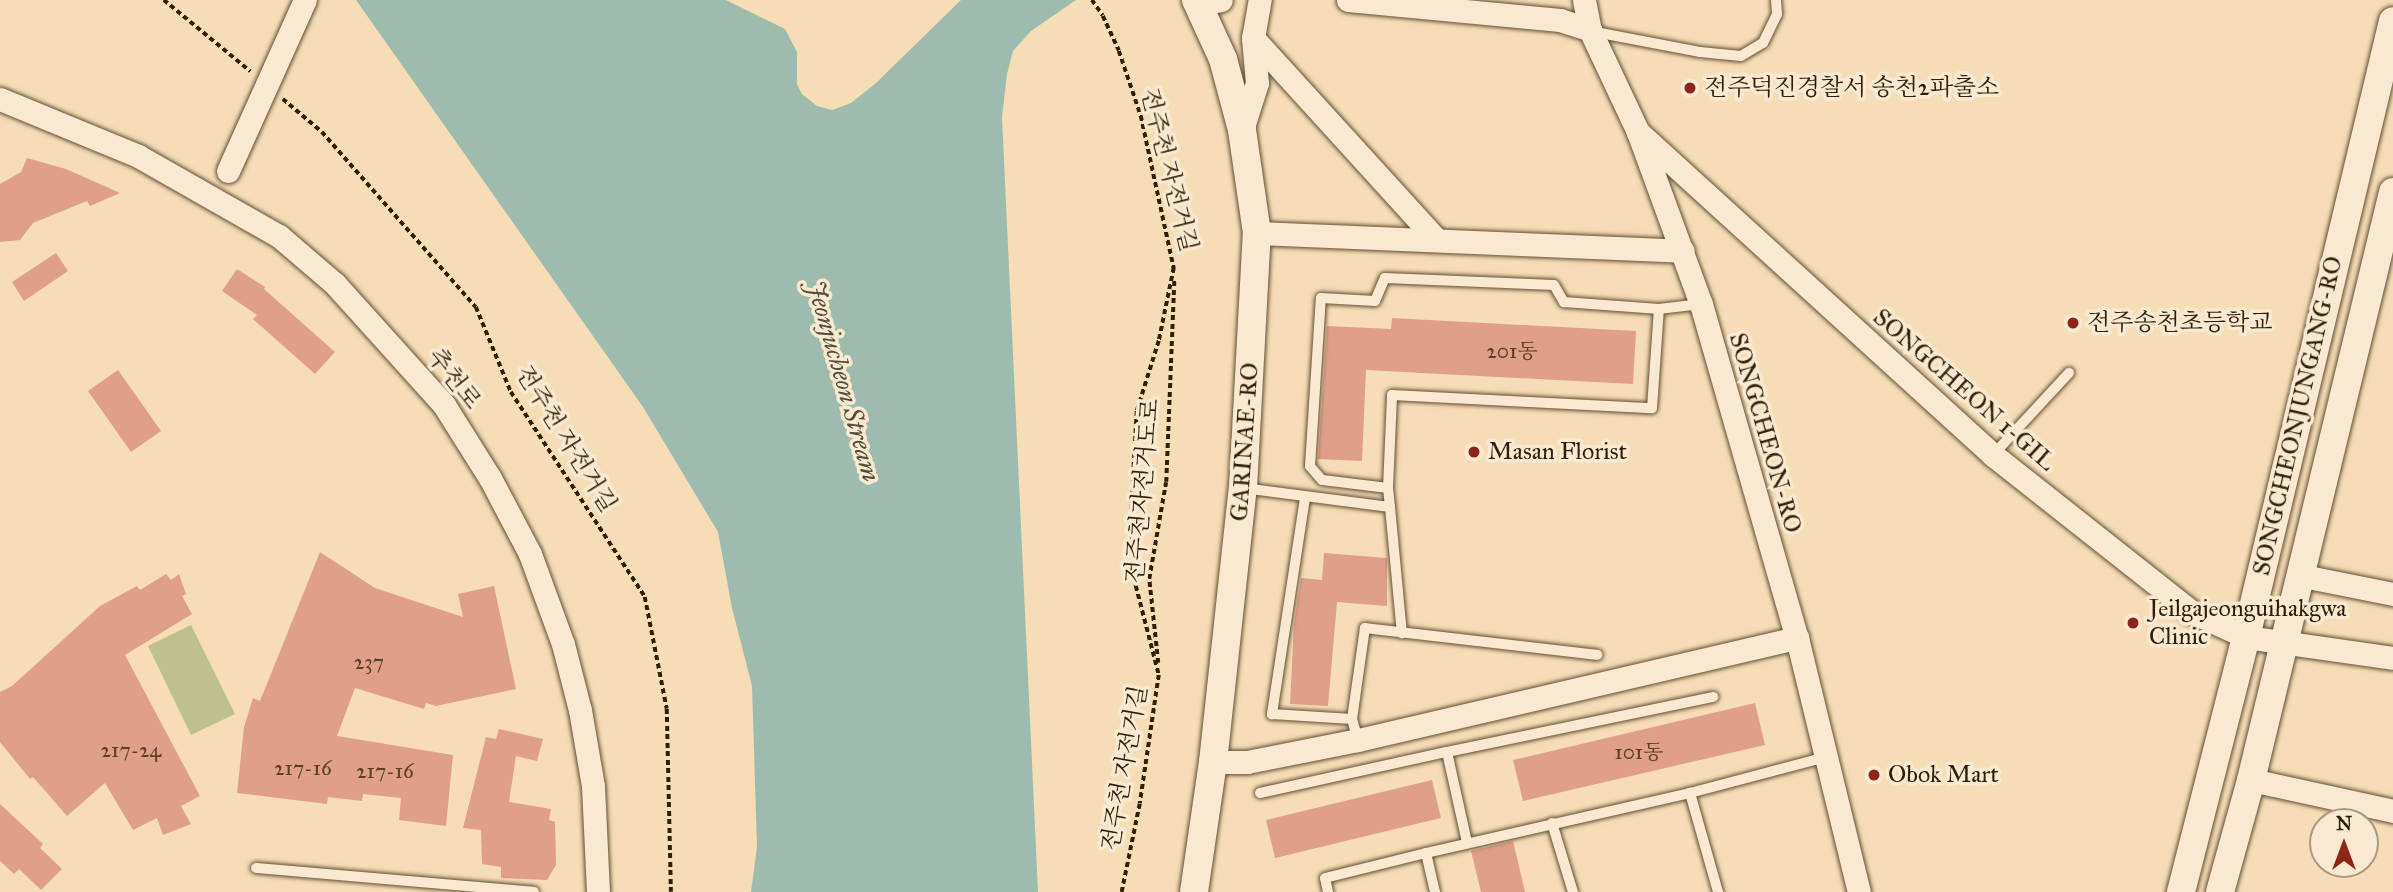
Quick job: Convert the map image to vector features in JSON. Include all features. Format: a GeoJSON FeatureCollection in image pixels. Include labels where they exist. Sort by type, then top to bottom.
{"type":"FeatureCollection","features":[{"type":"Feature","properties":{"kind":"street"},"geometry":{"type":"LineString","coordinates":[[211,196],[228,171],[304,0]]}},
{"type":"Feature","properties":{"kind":"street"},"geometry":{"type":"LineString","coordinates":[[1242,130],[1256,83],[1253,38],[1260,0]]}},
{"type":"Feature","properties":{"kind":"street"},"geometry":{"type":"LineString","coordinates":[[1348,0],[1560,20],[1590,30]]}},
{"type":"Feature","properties":{"kind":"street","name":"SONGCHEON-RO"},"geometry":{"type":"LineString","coordinates":[[1584,0],[1590,30],[1638,132],[1701,304],[1797,638],[1859,892]]}},
{"type":"Feature","properties":{"kind":"street","name":"GARINAE-RO"},"geometry":{"type":"LineString","coordinates":[[1194,892],[1213,762],[1243,488],[1257,233],[1242,130],[1205,1]]}},
{"type":"Feature","properties":{"kind":"street","name":"SONGCHEONJUNGANG-RO"},"geometry":{"type":"LineString","coordinates":[[2181,892],[2246,637],[2392,26]]}},
{"type":"Feature","properties":{"kind":"street"},"geometry":{"type":"LineString","coordinates":[[1253,38],[1436,239]]}},
{"type":"Feature","properties":{"kind":"street","name":"추천로"},"geometry":{"type":"LineString","coordinates":[[0,99],[138,156],[279,236],[335,284],[385,335],[444,405],[490,478],[548,598],[570,670],[593,786],[598,892]]}},
{"type":"Feature","properties":{"kind":"street","name":"SONGCHEON 1-GIL"},"geometry":{"type":"LineString","coordinates":[[1638,132],[1993,455],[2192,612],[2246,637],[2393,658]]}},
{"type":"Feature","properties":{"kind":"street","name":"SONGCHEONJUNGANG-RO"},"geometry":{"type":"LineString","coordinates":[[2220,892],[2251,780],[2298,575],[2393,192]]}},
{"type":"Feature","properties":{"kind":"street"},"geometry":{"type":"LineString","coordinates":[[1257,233],[1683,251]]}},
{"type":"Feature","properties":{"kind":"street"},"geometry":{"type":"LineString","coordinates":[[2298,575],[2393,594]]}},
{"type":"Feature","properties":{"kind":"street"},"geometry":{"type":"LineString","coordinates":[[1213,762],[1247,762],[1355,729],[1797,638]]}},
{"type":"Feature","properties":{"kind":"street"},"geometry":{"type":"LineString","coordinates":[[2251,780],[2393,811]]}},
{"type":"Feature","properties":{"kind":"lane"},"geometry":{"type":"LineString","coordinates":[[1590,30],[1700,52],[1741,56],[1763,43],[1777,14],[1776,0]]}},
{"type":"Feature","properties":{"kind":"lane"},"geometry":{"type":"LineString","coordinates":[[1388,488],[1322,480],[1310,466],[1321,298],[1376,301],[1385,278],[1554,285],[1564,302],[1659,309],[1701,304]]}},
{"type":"Feature","properties":{"kind":"lane"},"geometry":{"type":"LineString","coordinates":[[1402,633],[1388,488],[1392,395],[1652,408],[1659,309]]}},
{"type":"Feature","properties":{"kind":"lane"},"geometry":{"type":"LineString","coordinates":[[1993,455],[2069,373]]}},
{"type":"Feature","properties":{"kind":"lane"},"geometry":{"type":"LineString","coordinates":[[1243,488],[1390,507]]}},
{"type":"Feature","properties":{"kind":"lane"},"geometry":{"type":"LineString","coordinates":[[1305,498],[1272,714],[1355,729],[1365,628],[1597,655]]}},
{"type":"Feature","properties":{"kind":"lane"},"geometry":{"type":"LineString","coordinates":[[1260,793],[1713,697]]}},
{"type":"Feature","properties":{"kind":"lane"},"geometry":{"type":"LineString","coordinates":[[1447,752],[1467,842]]}},
{"type":"Feature","properties":{"kind":"lane"},"geometry":{"type":"LineString","coordinates":[[1328,892],[1325,878],[1467,842],[1690,793],[1826,757]]}},
{"type":"Feature","properties":{"kind":"lane"},"geometry":{"type":"LineString","coordinates":[[1690,793],[1718,892]]}},
{"type":"Feature","properties":{"kind":"lane"},"geometry":{"type":"LineString","coordinates":[[1552,823],[1573,892]]}},
{"type":"Feature","properties":{"kind":"lane"},"geometry":{"type":"LineString","coordinates":[[1426,853],[1435,892]]}},
{"type":"Feature","properties":{"kind":"lane"},"geometry":{"type":"LineString","coordinates":[[256,868],[534,892]]}},
{"type":"Feature","properties":{"kind":"path"},"geometry":{"type":"LineString","coordinates":[[164,0],[258,78]]}},
{"type":"Feature","properties":{"kind":"path","name":"전주천 자전거길"},"geometry":{"type":"LineString","coordinates":[[1091,0],[1103,16],[1119,51],[1140,116],[1174,268],[1159,341],[1137,411],[1131,517],[1136,586],[1159,675],[1140,804],[1122,892]]}},
{"type":"Feature","properties":{"kind":"path","name":"전주천 자전거길"},"geometry":{"type":"LineString","coordinates":[[279,96],[321,132],[475,307],[511,392],[645,597],[667,709],[671,892]]}},
{"type":"Feature","properties":{"kind":"path","name":"전주천자전거도로"},"geometry":{"type":"LineString","coordinates":[[1159,675],[1149,579],[1166,482],[1174,268]]}},
{"type":"Feature","properties":{"kind":"green space"},"geometry":{"type":"Polygon","coordinates":[[[191,625],[235,714],[191,735],[148,646],[191,625]]]}},
{"type":"Feature","properties":{"kind":"water","name":"Jeonjucheon Stream"},"geometry":{"type":"Polygon","coordinates":[[[356,0],[726,0],[785,29],[797,52],[797,84],[802,94],[817,106],[832,110],[851,103],[876,83],[961,0],[1076,0],[1031,31],[1013,51],[1007,74],[1002,117],[1038,892],[751,892],[757,847],[752,686],[732,608],[718,532],[643,407],[356,0]]]}},
{"type":"Feature","properties":{"kind":"building"},"geometry":{"type":"Polygon","coordinates":[[[27,158],[66,169],[120,193],[90,206],[87,201],[33,223],[20,240],[0,242],[0,184],[21,172],[27,158]]]}},
{"type":"Feature","properties":{"kind":"building"},"geometry":{"type":"Polygon","coordinates":[[[56,253],[68,271],[24,301],[12,282],[56,253]]]}},
{"type":"Feature","properties":{"kind":"building"},"geometry":{"type":"Polygon","coordinates":[[[237,269],[265,287],[264,289],[335,352],[315,374],[253,319],[257,315],[222,291],[237,269]]]}},
{"type":"Feature","properties":{"kind":"building"},"geometry":{"type":"Polygon","coordinates":[[[1392,318],[1636,331],[1633,384],[1366,370],[1362,461],[1318,459],[1327,326],[1391,329],[1392,318]]]}},
{"type":"Feature","properties":{"kind":"building"},"geometry":{"type":"Polygon","coordinates":[[[118,370],[161,431],[131,452],[88,391],[118,370]]]}},
{"type":"Feature","properties":{"kind":"building"},"geometry":{"type":"Polygon","coordinates":[[[320,552],[375,588],[463,617],[458,594],[494,586],[516,689],[436,706],[426,703],[424,709],[355,688],[337,736],[453,755],[446,826],[399,820],[401,798],[363,794],[362,801],[328,797],[327,804],[237,793],[244,727],[253,698],[260,701],[320,552]]]}},
{"type":"Feature","properties":{"kind":"building"},"geometry":{"type":"Polygon","coordinates":[[[1324,553],[1387,558],[1387,606],[1337,602],[1328,706],[1290,704],[1294,624],[1301,578],[1322,580],[1324,553]]]}},
{"type":"Feature","properties":{"kind":"building"},"geometry":{"type":"Polygon","coordinates":[[[166,574],[171,580],[179,574],[186,594],[182,596],[192,614],[125,655],[200,796],[181,806],[191,824],[163,835],[157,818],[133,830],[105,783],[67,816],[33,777],[30,779],[0,742],[0,692],[12,686],[100,606],[137,586],[140,590],[166,574]]]}},
{"type":"Feature","properties":{"kind":"building"},"geometry":{"type":"Polygon","coordinates":[[[1755,703],[1765,745],[1523,801],[1513,760],[1755,703]]]}},
{"type":"Feature","properties":{"kind":"building"},"geometry":{"type":"Polygon","coordinates":[[[499,729],[543,739],[537,761],[516,756],[509,802],[551,809],[549,820],[555,822],[556,865],[547,880],[501,878],[501,867],[482,864],[481,830],[463,828],[486,737],[496,739],[499,729]]]}},
{"type":"Feature","properties":{"kind":"building"},"geometry":{"type":"Polygon","coordinates":[[[1432,780],[1441,818],[1275,858],[1266,820],[1432,780]]]}},
{"type":"Feature","properties":{"kind":"building"},"geometry":{"type":"Polygon","coordinates":[[[0,804],[43,844],[40,848],[62,869],[41,890],[19,869],[14,874],[0,861],[0,804]]]}},
{"type":"Feature","properties":{"kind":"building"},"geometry":{"type":"Polygon","coordinates":[[[1513,841],[1525,892],[1481,892],[1471,851],[1513,841]]]}},
{"type":"Feature","properties":{"kind":"place","name":"전주덕진경찰서 송천2파출소"},"geometry":{"type":"Point","coordinates":[1690,88]}},
{"type":"Feature","properties":{"kind":"place","name":"전주송천초등학교"},"geometry":{"type":"Point","coordinates":[2073,323]}},
{"type":"Feature","properties":{"kind":"place","name":"Masan Florist"},"geometry":{"type":"Point","coordinates":[1474,452]}},
{"type":"Feature","properties":{"kind":"place","name":"Jeilgajeonguihakgwa Clinic"},"geometry":{"type":"Point","coordinates":[2133,623]}},
{"type":"Feature","properties":{"kind":"place","name":"Obok Mart"},"geometry":{"type":"Point","coordinates":[1874,775]}}]}
